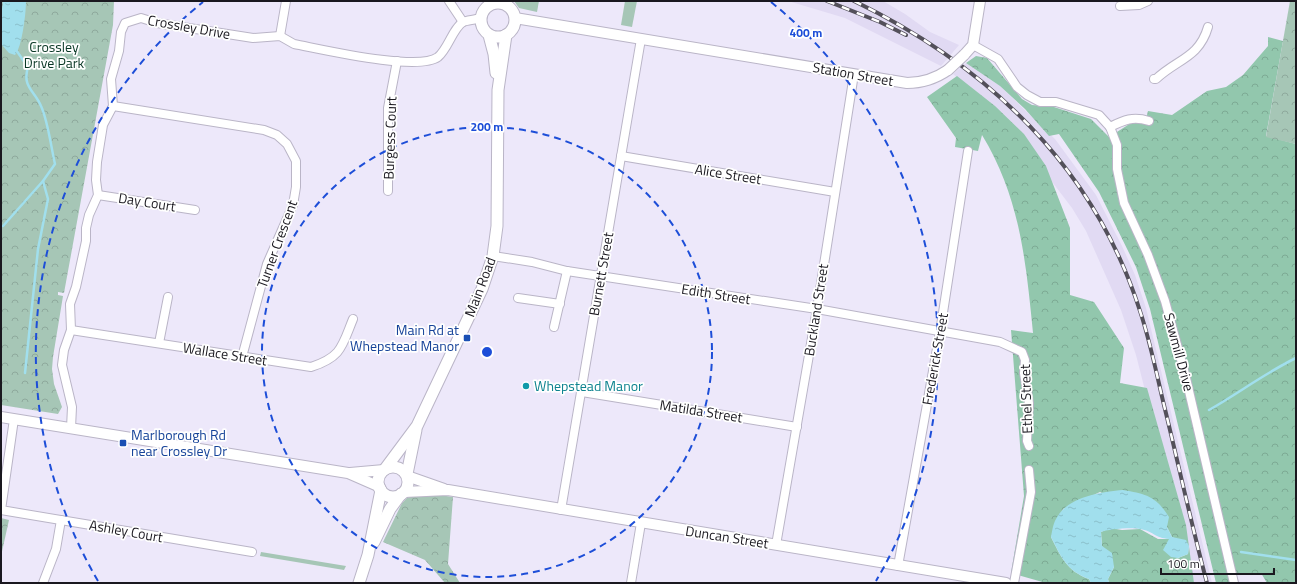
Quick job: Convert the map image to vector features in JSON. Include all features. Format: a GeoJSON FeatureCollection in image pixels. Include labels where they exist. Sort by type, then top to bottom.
{"type":"FeatureCollection","features":[{"type":"Feature","properties":{"kind":"main road"},"geometry":{"type":"LineString","coordinates":[[480,18],[485,8],[490,3],[506,3],[513,12],[515,18]]}},
{"type":"Feature","properties":{"kind":"main road","name":"Main Road"},"geometry":{"type":"LineString","coordinates":[[384,470],[417,426],[482,289],[493,256],[497,226],[498,90],[494,54],[489,35],[482,28],[480,18]]}},
{"type":"Feature","properties":{"kind":"main road","name":"Main Road"},"geometry":{"type":"LineString","coordinates":[[498,90],[506,35],[513,28],[515,18]]}},
{"type":"Feature","properties":{"kind":"main road"},"geometry":{"type":"LineString","coordinates":[[489,35],[500,37],[506,35]]}},
{"type":"Feature","properties":{"kind":"main road","name":"Main Road"},"geometry":{"type":"LineString","coordinates":[[407,475],[417,426]]}},
{"type":"Feature","properties":{"kind":"main road"},"geometry":{"type":"LineString","coordinates":[[359,583],[368,555],[380,488],[379,478],[384,470],[396,467],[403,470],[407,475],[408,486],[390,510],[368,555]]}},
{"type":"Feature","properties":{"kind":"main road"},"geometry":{"type":"LineString","coordinates":[[380,488],[390,496],[402,493]]}},
{"type":"Feature","properties":{"kind":"street"},"geometry":{"type":"LineString","coordinates":[[286,1],[280,36],[294,44],[397,61],[427,62],[438,57],[463,22],[480,18]]}},
{"type":"Feature","properties":{"kind":"street"},"geometry":{"type":"LineString","coordinates":[[449,1],[463,22]]}},
{"type":"Feature","properties":{"kind":"street"},"geometry":{"type":"LineString","coordinates":[[980,1],[973,44],[998,59],[1017,87],[1027,96],[1040,102],[1056,102],[1099,116],[1110,127],[1126,119],[1139,118],[1149,121]]}},
{"type":"Feature","properties":{"kind":"street"},"geometry":{"type":"LineString","coordinates":[[1120,6],[1139,5],[1148,1]]}},
{"type":"Feature","properties":{"kind":"street","name":"Crossley Drive"},"geometry":{"type":"LineString","coordinates":[[113,106],[111,79],[119,51],[121,32],[125,23],[132,20],[141,18],[157,23],[253,38],[280,36]]}},
{"type":"Feature","properties":{"kind":"street","name":"Station Street"},"geometry":{"type":"LineString","coordinates":[[515,18],[907,83],[920,83],[938,77],[964,55],[973,44]]}},
{"type":"Feature","properties":{"kind":"street"},"geometry":{"type":"LineString","coordinates":[[1154,79],[1156,79],[1163,72],[1187,59],[1204,40],[1208,27]]}},
{"type":"Feature","properties":{"kind":"street","name":"Burnett Street"},"geometry":{"type":"LineString","coordinates":[[561,510],[641,39]]}},
{"type":"Feature","properties":{"kind":"street","name":"Burgess Court"},"geometry":{"type":"LineString","coordinates":[[388,191],[388,108],[397,61]]}},
{"type":"Feature","properties":{"kind":"street","name":"Buckland Street"},"geometry":{"type":"LineString","coordinates":[[776,545],[817,310],[854,74]]}},
{"type":"Feature","properties":{"kind":"street"},"geometry":{"type":"LineString","coordinates":[[71,428],[72,406],[62,365],[64,350],[71,330],[70,304],[76,287],[89,215],[98,195],[96,180],[97,162],[103,125],[113,106]]}},
{"type":"Feature","properties":{"kind":"street","name":"Turner Crescent"},"geometry":{"type":"LineString","coordinates":[[113,106],[264,130],[277,135],[287,144],[296,161],[296,187],[293,205],[267,264],[242,357]]}},
{"type":"Feature","properties":{"kind":"street","name":"Sawmill Drive"},"geometry":{"type":"LineString","coordinates":[[1110,127],[1117,145],[1117,169],[1124,203],[1148,255],[1165,301],[1185,374],[1234,583]]}},
{"type":"Feature","properties":{"kind":"street","name":"Frederick Street"},"geometry":{"type":"LineString","coordinates":[[898,566],[940,332],[968,151]]}},
{"type":"Feature","properties":{"kind":"street","name":"Alice Street"},"geometry":{"type":"LineString","coordinates":[[621,156],[835,192]]}},
{"type":"Feature","properties":{"kind":"street","name":"Day Court"},"geometry":{"type":"LineString","coordinates":[[98,195],[195,210]]}},
{"type":"Feature","properties":{"kind":"street","name":"Edith Street"},"geometry":{"type":"LineString","coordinates":[[493,256],[532,262],[567,271],[817,310],[940,332]]}},
{"type":"Feature","properties":{"kind":"street"},"geometry":{"type":"LineString","coordinates":[[554,327],[567,271]]}},
{"type":"Feature","properties":{"kind":"street"},"geometry":{"type":"LineString","coordinates":[[159,344],[168,297]]}},
{"type":"Feature","properties":{"kind":"street"},"geometry":{"type":"LineString","coordinates":[[518,298],[560,304]]}},
{"type":"Feature","properties":{"kind":"street","name":"Wallace Street"},"geometry":{"type":"LineString","coordinates":[[71,330],[311,367],[327,362],[340,350],[353,319]]}},
{"type":"Feature","properties":{"kind":"street","name":"Ethel Street"},"geometry":{"type":"LineString","coordinates":[[940,332],[1000,342],[1022,352],[1025,360],[1024,373],[1029,403],[1027,440],[1029,446]]}},
{"type":"Feature","properties":{"kind":"street","name":"Matilda Street"},"geometry":{"type":"LineString","coordinates":[[582,392],[797,427]]}},
{"type":"Feature","properties":{"kind":"street"},"geometry":{"type":"LineString","coordinates":[[1,417],[348,474],[380,488]]}},
{"type":"Feature","properties":{"kind":"street"},"geometry":{"type":"LineString","coordinates":[[1,510],[14,419]]}},
{"type":"Feature","properties":{"kind":"street"},"geometry":{"type":"LineString","coordinates":[[348,474],[384,470]]}},
{"type":"Feature","properties":{"kind":"street"},"geometry":{"type":"LineString","coordinates":[[1014,583],[1031,492],[1029,470]]}},
{"type":"Feature","properties":{"kind":"street","name":"Duncan Street"},"geometry":{"type":"LineString","coordinates":[[407,475],[448,490],[975,580],[1006,583]]}},
{"type":"Feature","properties":{"kind":"street","name":"Duncan Street"},"geometry":{"type":"LineString","coordinates":[[402,493],[448,490]]}},
{"type":"Feature","properties":{"kind":"street","name":"Ashley Court"},"geometry":{"type":"LineString","coordinates":[[1,510],[252,552]]}},
{"type":"Feature","properties":{"kind":"street"},"geometry":{"type":"LineString","coordinates":[[42,583],[56,549],[61,520]]}},
{"type":"Feature","properties":{"kind":"street"},"geometry":{"type":"LineString","coordinates":[[631,583],[642,523]]}},
{"type":"Feature","properties":{"kind":"shaded area"},"geometry":{"type":"Polygon","coordinates":[[[788,1],[883,1],[905,14],[930,32],[959,45],[941,66],[845,18],[788,1]]]}},
{"type":"Feature","properties":{"kind":"shaded area"},"geometry":{"type":"Polygon","coordinates":[[[966,63],[1000,86],[1055,139],[1096,195],[1122,246],[1135,275],[1146,308],[1212,583],[1194,583],[1136,355],[1121,310],[1086,231],[1072,208],[1021,141],[996,114],[953,74],[966,63]]]}},
{"type":"Feature","properties":{"kind":"green space","name":"Crossley Drive Park"},"geometry":{"type":"Polygon","coordinates":[[[1,1],[114,1],[113,25],[64,293],[58,292],[58,295],[63,296],[52,369],[54,384],[62,407],[58,414],[1,405],[1,1]]]}},
{"type":"Feature","properties":{"kind":"green space"},"geometry":{"type":"Polygon","coordinates":[[[514,1],[539,1],[537,12],[519,8],[514,1]]]}},
{"type":"Feature","properties":{"kind":"green space"},"geometry":{"type":"Polygon","coordinates":[[[625,1],[637,1],[632,27],[621,25],[625,1]]]}},
{"type":"Feature","properties":{"kind":"green space"},"geometry":{"type":"Polygon","coordinates":[[[1290,1],[1296,1],[1296,144],[1266,137],[1290,1]]]}},
{"type":"Feature","properties":{"kind":"green space"},"geometry":{"type":"Polygon","coordinates":[[[1268,37],[1283,41],[1266,136],[1296,144],[1296,583],[1267,583],[1261,573],[1228,574],[1230,583],[1216,583],[1150,309],[1136,267],[1099,192],[1059,134],[1049,136],[1025,109],[1000,86],[966,63],[976,56],[987,58],[1022,99],[1032,105],[1054,107],[1091,119],[1109,137],[1131,123],[1145,123],[1148,111],[1172,115],[1207,91],[1226,87],[1243,75],[1268,46],[1268,37]]]}},
{"type":"Feature","properties":{"kind":"green space"},"geometry":{"type":"Polygon","coordinates":[[[957,76],[995,106],[1024,134],[1046,166],[1070,228],[1070,295],[1094,302],[1124,348],[1120,383],[1147,388],[1186,525],[1189,546],[1172,537],[1167,527],[1100,492],[1063,509],[1051,537],[1058,551],[1070,567],[1081,576],[1089,579],[1091,583],[1046,583],[1011,573],[1024,496],[1011,330],[1033,333],[1024,255],[1019,231],[1013,206],[995,158],[982,135],[978,151],[955,147],[956,138],[927,97],[957,76]]]}},
{"type":"Feature","properties":{"kind":"green space"},"geometry":{"type":"Polygon","coordinates":[[[426,493],[453,497],[448,564],[460,583],[445,583],[425,560],[383,542],[402,503],[407,498],[426,493]]]}},
{"type":"Feature","properties":{"kind":"green space"},"geometry":{"type":"Polygon","coordinates":[[[1,518],[9,520],[1,556],[1,518]]]}},
{"type":"Feature","properties":{"kind":"green space"},"geometry":{"type":"Polygon","coordinates":[[[1110,528],[1122,530],[1140,529],[1158,539],[1170,539],[1178,558],[1188,554],[1189,546],[1194,583],[1109,583],[1108,579],[1114,567],[1102,546],[1101,532],[1110,528]]]}},
{"type":"Feature","properties":{"kind":"green space"},"geometry":{"type":"Polygon","coordinates":[[[261,552],[346,566],[344,570],[260,556],[261,552]]]}},
{"type":"Feature","properties":{"kind":"water"},"geometry":{"type":"Polygon","coordinates":[[[4,1],[26,1],[22,38],[15,55],[9,53],[1,44],[1,13],[4,1]]]}},
{"type":"Feature","properties":{"kind":"water"},"geometry":{"type":"Polygon","coordinates":[[[1123,490],[1150,497],[1160,504],[1169,517],[1167,527],[1172,537],[1186,540],[1189,546],[1188,554],[1178,558],[1171,557],[1163,550],[1169,539],[1160,537],[1148,531],[1137,528],[1126,528],[1104,531],[1101,532],[1102,546],[1112,553],[1114,567],[1108,579],[1109,583],[1091,583],[1089,579],[1075,572],[1062,557],[1051,537],[1054,523],[1061,512],[1068,505],[1076,501],[1095,494],[1123,490]]]}},
{"type":"Feature","properties":{"kind":"waterway"},"geometry":{"type":"LineString","coordinates":[[4,1],[4,9]]}},
{"type":"Feature","properties":{"kind":"waterway"},"geometry":{"type":"LineString","coordinates":[[3,226],[43,181],[55,164],[41,106],[28,84],[28,67],[16,50]]}},
{"type":"Feature","properties":{"kind":"waterway"},"geometry":{"type":"LineString","coordinates":[[25,373],[38,249],[48,199],[43,181]]}},
{"type":"Feature","properties":{"kind":"waterway"},"geometry":{"type":"LineString","coordinates":[[1209,410],[1296,358]]}},
{"type":"Feature","properties":{"kind":"waterway"},"geometry":{"type":"LineString","coordinates":[[1241,552],[1296,560]]}},
{"type":"Feature","properties":{"kind":"railway"},"geometry":{"type":"LineString","coordinates":[[827,1],[880,22],[906,35]]}},
{"type":"Feature","properties":{"kind":"railway"},"geometry":{"type":"LineString","coordinates":[[854,1],[903,27],[949,57],[991,90],[1030,126],[1065,167],[1095,211],[1120,259],[1144,322],[1207,583]]}},
{"type":"Feature","properties":{"kind":"place","name":"Main Rd at Whepstead Manor"},"geometry":{"type":"Point","coordinates":[467,338]}},
{"type":"Feature","properties":{"kind":"place","name":"Whepstead Manor"},"geometry":{"type":"Point","coordinates":[526,386]}},
{"type":"Feature","properties":{"kind":"place","name":"Marlborough Rd near Crossley Dr"},"geometry":{"type":"Point","coordinates":[123,443]}}]}
